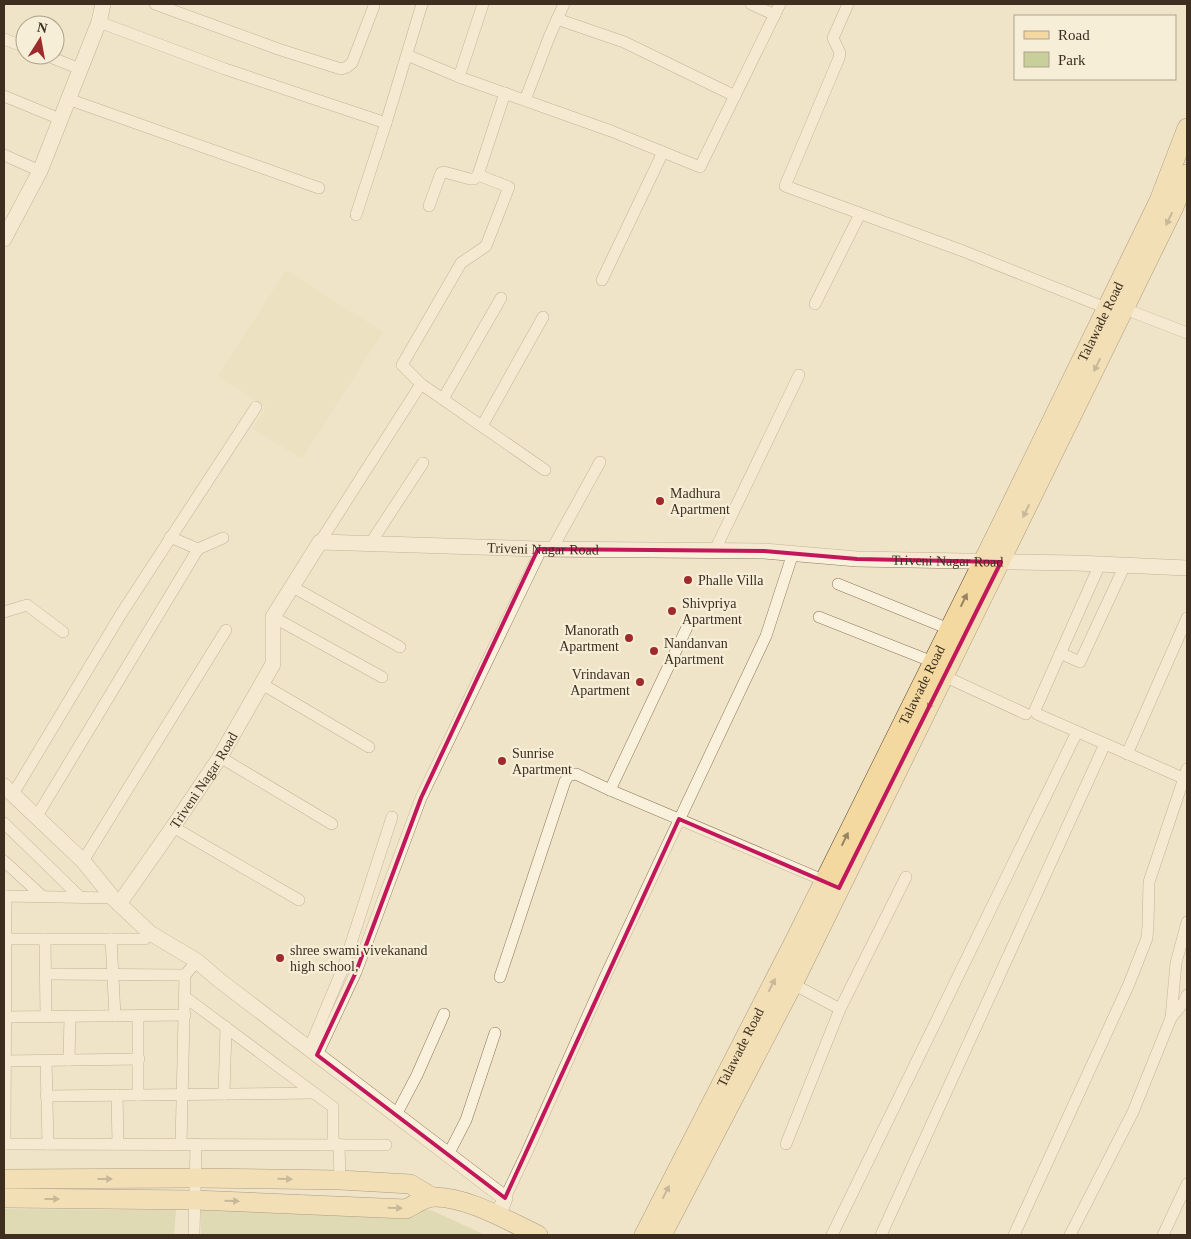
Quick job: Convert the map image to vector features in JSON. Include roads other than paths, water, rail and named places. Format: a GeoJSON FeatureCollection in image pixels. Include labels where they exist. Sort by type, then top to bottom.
{"type":"FeatureCollection","features":[{"type":"Feature","properties":{"kind":"main road","name":"Talawade Road"},"geometry":{"type":"LineString","coordinates":[[644,1235],[832,884],[1118,310],[1170,195],[1187,128]]}},
{"type":"Feature","properties":{"kind":"main road","name":"Talawade Road"},"geometry":{"type":"LineString","coordinates":[[1170,195],[1187,174]]}},
{"type":"Feature","properties":{"kind":"main road","name":"Talawade Road"},"geometry":{"type":"LineString","coordinates":[[939,669],[949,629],[992,562]]}},
{"type":"Feature","properties":{"kind":"main road","name":"Talawade Road"},"geometry":{"type":"LineString","coordinates":[[662,1235],[793,984],[832,884]]}},
{"type":"Feature","properties":{"kind":"main road"},"geometry":{"type":"LineString","coordinates":[[4,1179],[195,1178],[340,1180],[410,1184],[432,1197],[475,1206],[538,1235]]}},
{"type":"Feature","properties":{"kind":"main road"},"geometry":{"type":"LineString","coordinates":[[4,1198],[194,1200],[406,1209],[432,1197]]}},
{"type":"Feature","properties":{"kind":"street"},"geometry":{"type":"LineString","coordinates":[[6,231],[40,171],[99,22],[103,4]]}},
{"type":"Feature","properties":{"kind":"street"},"geometry":{"type":"LineString","coordinates":[[155,4],[278,49],[341,69],[347,67],[355,57],[374,4]]}},
{"type":"Feature","properties":{"kind":"street"},"geometry":{"type":"LineString","coordinates":[[356,215],[422,4]]}},
{"type":"Feature","properties":{"kind":"street"},"geometry":{"type":"LineString","coordinates":[[459,77],[484,4]]}},
{"type":"Feature","properties":{"kind":"street"},"geometry":{"type":"LineString","coordinates":[[525,100],[564,4]]}},
{"type":"Feature","properties":{"kind":"street"},"geometry":{"type":"LineString","coordinates":[[751,4],[775,15]]}},
{"type":"Feature","properties":{"kind":"street"},"geometry":{"type":"LineString","coordinates":[[407,55],[459,77],[611,131],[700,166],[780,4]]}},
{"type":"Feature","properties":{"kind":"street"},"geometry":{"type":"LineString","coordinates":[[848,4],[833,38],[840,52],[839,58],[784,186],[1118,310],[1187,333]]}},
{"type":"Feature","properties":{"kind":"street"},"geometry":{"type":"LineString","coordinates":[[558,19],[624,42],[735,96]]}},
{"type":"Feature","properties":{"kind":"street"},"geometry":{"type":"LineString","coordinates":[[99,22],[224,69],[386,123]]}},
{"type":"Feature","properties":{"kind":"street"},"geometry":{"type":"LineString","coordinates":[[65,63],[80,69]]}},
{"type":"Feature","properties":{"kind":"street"},"geometry":{"type":"LineString","coordinates":[[429,206],[441,173],[444,172],[470,179],[474,179],[478,175],[505,93]]}},
{"type":"Feature","properties":{"kind":"street"},"geometry":{"type":"LineString","coordinates":[[4,96],[60,119]]}},
{"type":"Feature","properties":{"kind":"street"},"geometry":{"type":"LineString","coordinates":[[68,99],[319,188]]}},
{"type":"Feature","properties":{"kind":"street"},"geometry":{"type":"LineString","coordinates":[[602,280],[663,152]]}},
{"type":"Feature","properties":{"kind":"street"},"geometry":{"type":"LineString","coordinates":[[4,156],[40,171]]}},
{"type":"Feature","properties":{"kind":"street"},"geometry":{"type":"LineString","coordinates":[[478,175],[509,187],[486,246],[461,263],[402,365],[421,384],[545,470]]}},
{"type":"Feature","properties":{"kind":"street"},"geometry":{"type":"LineString","coordinates":[[814,304],[860,214]]}},
{"type":"Feature","properties":{"kind":"street"},"geometry":{"type":"LineString","coordinates":[[443,400],[501,298]]}},
{"type":"Feature","properties":{"kind":"street"},"geometry":{"type":"LineString","coordinates":[[482,426],[543,318]]}},
{"type":"Feature","properties":{"kind":"street"},"geometry":{"type":"LineString","coordinates":[[715,550],[799,376]]}},
{"type":"Feature","properties":{"kind":"street"},"geometry":{"type":"LineString","coordinates":[[382,677],[273,617],[421,384]]}},
{"type":"Feature","properties":{"kind":"street"},"geometry":{"type":"LineString","coordinates":[[256,407],[170,537],[8,790],[83,861],[116,901],[150,933],[197,961],[219,980],[505,1198]]}},
{"type":"Feature","properties":{"kind":"street"},"geometry":{"type":"LineString","coordinates":[[313,1052],[356,972],[421,798],[538,556],[545,549],[600,462]]}},
{"type":"Feature","properties":{"kind":"street"},"geometry":{"type":"LineString","coordinates":[[370,544],[423,464]]}},
{"type":"Feature","properties":{"kind":"street"},"geometry":{"type":"LineString","coordinates":[[170,537],[198,549]]}},
{"type":"Feature","properties":{"kind":"street"},"geometry":{"type":"LineString","coordinates":[[37,816],[198,549],[223,538]]}},
{"type":"Feature","properties":{"kind":"street","name":"Triveni Nagar Road"},"geometry":{"type":"LineString","coordinates":[[320,542],[545,549],[764,551],[857,559],[1100,564],[1187,568]]}},
{"type":"Feature","properties":{"kind":"street"},"geometry":{"type":"LineString","coordinates":[[498,1216],[605,977],[766,636],[793,553]]}},
{"type":"Feature","properties":{"kind":"street"},"geometry":{"type":"LineString","coordinates":[[1014,1235],[1129,984],[1147,938],[1149,882],[1185,774],[1127,754],[1036,714],[1035,710],[1100,564]]}},
{"type":"Feature","properties":{"kind":"street"},"geometry":{"type":"LineString","coordinates":[[1060,653],[1080,662],[1125,565]]}},
{"type":"Feature","properties":{"kind":"street"},"geometry":{"type":"LineString","coordinates":[[838,584],[949,629]]}},
{"type":"Feature","properties":{"kind":"street"},"geometry":{"type":"LineString","coordinates":[[291,586],[400,647]]}},
{"type":"Feature","properties":{"kind":"street"},"geometry":{"type":"LineString","coordinates":[[4,612],[27,605],[63,632]]}},
{"type":"Feature","properties":{"kind":"street","name":"Triveni Nagar Road"},"geometry":{"type":"LineString","coordinates":[[116,901],[173,827],[220,757],[274,664],[273,617]]}},
{"type":"Feature","properties":{"kind":"street"},"geometry":{"type":"LineString","coordinates":[[819,617],[939,669],[1026,714]]}},
{"type":"Feature","properties":{"kind":"street"},"geometry":{"type":"LineString","coordinates":[[1127,754],[1187,618]]}},
{"type":"Feature","properties":{"kind":"street"},"geometry":{"type":"LineString","coordinates":[[610,790],[690,621]]}},
{"type":"Feature","properties":{"kind":"street"},"geometry":{"type":"LineString","coordinates":[[83,861],[226,630]]}},
{"type":"Feature","properties":{"kind":"street"},"geometry":{"type":"LineString","coordinates":[[262,684],[369,747]]}},
{"type":"Feature","properties":{"kind":"street"},"geometry":{"type":"LineString","coordinates":[[832,1235],[1077,732]]}},
{"type":"Feature","properties":{"kind":"street"},"geometry":{"type":"LineString","coordinates":[[881,1235],[1105,744]]}},
{"type":"Feature","properties":{"kind":"street"},"geometry":{"type":"LineString","coordinates":[[220,757],[332,824]]}},
{"type":"Feature","properties":{"kind":"street"},"geometry":{"type":"LineString","coordinates":[[500,977],[565,781],[569,775],[576,774],[832,884]]}},
{"type":"Feature","properties":{"kind":"street"},"geometry":{"type":"LineString","coordinates":[[313,1052],[343,968],[392,816]]}},
{"type":"Feature","properties":{"kind":"street"},"geometry":{"type":"LineString","coordinates":[[4,823],[80,897]]}},
{"type":"Feature","properties":{"kind":"street"},"geometry":{"type":"LineString","coordinates":[[173,827],[299,900]]}},
{"type":"Feature","properties":{"kind":"street"},"geometry":{"type":"LineString","coordinates":[[4,861],[41,896]]}},
{"type":"Feature","properties":{"kind":"street"},"geometry":{"type":"LineString","coordinates":[[786,1144],[840,1009],[906,877]]}},
{"type":"Feature","properties":{"kind":"street"},"geometry":{"type":"LineString","coordinates":[[116,901],[80,897],[5,896],[5,1144],[386,1145]]}},
{"type":"Feature","properties":{"kind":"street"},"geometry":{"type":"LineString","coordinates":[[1070,1235],[1133,1112],[1171,1018],[1176,963],[1187,922]]}},
{"type":"Feature","properties":{"kind":"street"},"geometry":{"type":"LineString","coordinates":[[6,939],[145,939],[150,933]]}},
{"type":"Feature","properties":{"kind":"street"},"geometry":{"type":"LineString","coordinates":[[46,939],[46,1016]]}},
{"type":"Feature","properties":{"kind":"street"},"geometry":{"type":"LineString","coordinates":[[112,939],[115,1016]]}},
{"type":"Feature","properties":{"kind":"street"},"geometry":{"type":"LineString","coordinates":[[181,1144],[185,975],[197,961]]}},
{"type":"Feature","properties":{"kind":"street"},"geometry":{"type":"LineString","coordinates":[[46,974],[185,975]]}},
{"type":"Feature","properties":{"kind":"street"},"geometry":{"type":"LineString","coordinates":[[793,984],[840,1009]]}},
{"type":"Feature","properties":{"kind":"street"},"geometry":{"type":"LineString","coordinates":[[1171,1018],[1184,1002],[1187,995]]}},
{"type":"Feature","properties":{"kind":"street"},"geometry":{"type":"LineString","coordinates":[[185,997],[333,1107],[340,1180]]}},
{"type":"Feature","properties":{"kind":"street"},"geometry":{"type":"LineString","coordinates":[[396,1115],[417,1075],[444,1014]]}},
{"type":"Feature","properties":{"kind":"street"},"geometry":{"type":"LineString","coordinates":[[5,1017],[185,1015]]}},
{"type":"Feature","properties":{"kind":"street"},"geometry":{"type":"LineString","coordinates":[[69,1060],[70,1016]]}},
{"type":"Feature","properties":{"kind":"street"},"geometry":{"type":"LineString","coordinates":[[138,1016],[138,1095]]}},
{"type":"Feature","properties":{"kind":"street"},"geometry":{"type":"LineString","coordinates":[[224,1094],[226,1027]]}},
{"type":"Feature","properties":{"kind":"street"},"geometry":{"type":"LineString","coordinates":[[448,1155],[466,1120],[495,1033]]}},
{"type":"Feature","properties":{"kind":"street"},"geometry":{"type":"LineString","coordinates":[[6,1061],[139,1059]]}},
{"type":"Feature","properties":{"kind":"street"},"geometry":{"type":"LineString","coordinates":[[46,1061],[48,1144]]}},
{"type":"Feature","properties":{"kind":"street"},"geometry":{"type":"LineString","coordinates":[[46,1096],[314,1093]]}},
{"type":"Feature","properties":{"kind":"street"},"geometry":{"type":"LineString","coordinates":[[117,1095],[118,1144]]}},
{"type":"Feature","properties":{"kind":"street"},"geometry":{"type":"LineString","coordinates":[[194,1235],[196,1144]]}},
{"type":"Feature","properties":{"kind":"street"},"geometry":{"type":"LineString","coordinates":[[1163,1235],[1187,1184]]}},
{"type":"Feature","properties":{"kind":"place","name":"Madhura Apartment"},"geometry":{"type":"Point","coordinates":[660,501]}},
{"type":"Feature","properties":{"kind":"place","name":"Phalle Villa"},"geometry":{"type":"Point","coordinates":[688,580]}},
{"type":"Feature","properties":{"kind":"place","name":"Shivpriya Apartment"},"geometry":{"type":"Point","coordinates":[672,611]}},
{"type":"Feature","properties":{"kind":"place","name":"Manorath Apartment"},"geometry":{"type":"Point","coordinates":[629,638]}},
{"type":"Feature","properties":{"kind":"place","name":"Nandanvan Apartment"},"geometry":{"type":"Point","coordinates":[654,651]}},
{"type":"Feature","properties":{"kind":"place","name":"Vrindavan Apartment"},"geometry":{"type":"Point","coordinates":[640,682]}},
{"type":"Feature","properties":{"kind":"place","name":"Sunrise Apartment"},"geometry":{"type":"Point","coordinates":[502,761]}},
{"type":"Feature","properties":{"kind":"place","name":"shree swami vivekanand high school,"},"geometry":{"type":"Point","coordinates":[280,958]}}]}
